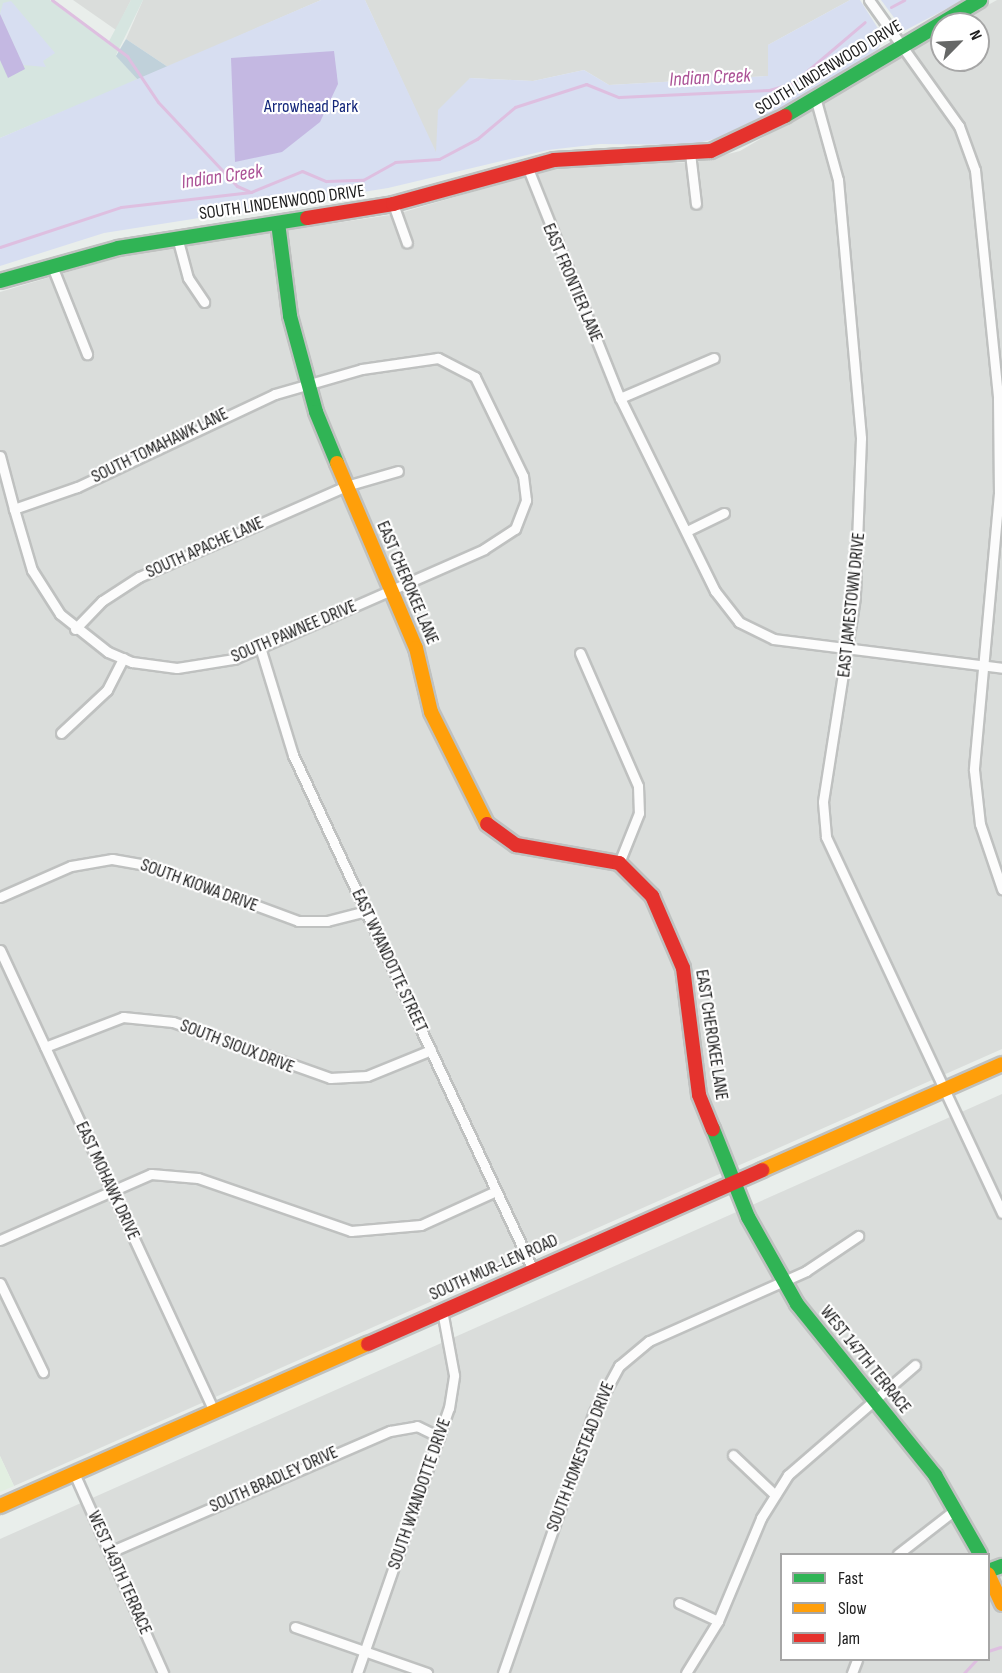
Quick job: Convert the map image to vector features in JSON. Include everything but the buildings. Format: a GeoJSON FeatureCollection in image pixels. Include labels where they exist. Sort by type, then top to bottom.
{"type":"FeatureCollection","features":[{"type":"Feature","properties":{"kind":"street"},"geometry":{"type":"LineString","coordinates":[[869,0],[959,126],[975,170],[999,431],[996,572],[975,746],[975,798],[1002,889]]}},
{"type":"Feature","properties":{"kind":"street","name":"SOUTH LINDENWOOD DRIVE"},"geometry":{"type":"LineString","coordinates":[[0,281],[52,266],[177,237],[393,204],[527,166],[604,153],[690,153],[735,143],[980,0]]}},
{"type":"Feature","properties":{"kind":"street","name":"EAST JAMESTOWN DRIVE"},"geometry":{"type":"LineString","coordinates":[[815,97],[838,180],[858,367],[861,503],[850,649],[824,802],[826,837],[1002,1213]]}},
{"type":"Feature","properties":{"kind":"street"},"geometry":{"type":"LineString","coordinates":[[690,153],[696,204]]}},
{"type":"Feature","properties":{"kind":"street","name":"EAST FRONTIER LANE"},"geometry":{"type":"LineString","coordinates":[[527,166],[621,398],[728,610],[739,622],[774,639],[850,649]]}},
{"type":"Feature","properties":{"kind":"street","name":"SOUTH LINDENWOOD DRIVE"},"geometry":{"type":"LineString","coordinates":[[393,204],[406,243]]}},
{"type":"Feature","properties":{"kind":"street","name":"EAST CHEROKEE LANE"},"geometry":{"type":"LineString","coordinates":[[278,223],[290,315],[307,385],[346,486],[416,648],[440,736],[487,824],[524,849],[619,863],[652,896],[677,952],[689,999],[699,1095],[734,1182]]}},
{"type":"Feature","properties":{"kind":"street","name":"SOUTH LINDENWOOD DRIVE"},"geometry":{"type":"LineString","coordinates":[[177,237],[188,278],[204,302]]}},
{"type":"Feature","properties":{"kind":"street"},"geometry":{"type":"LineString","coordinates":[[52,266],[87,354]]}},
{"type":"Feature","properties":{"kind":"street"},"geometry":{"type":"LineString","coordinates":[[621,398],[714,358]]}},
{"type":"Feature","properties":{"kind":"street","name":"SOUTH TOMAHAWK LANE"},"geometry":{"type":"LineString","coordinates":[[14,509],[77,487],[224,414],[307,385],[393,363],[452,362],[475,377],[523,476],[524,513],[504,539],[392,589]]}},
{"type":"Feature","properties":{"kind":"street"},"geometry":{"type":"LineString","coordinates":[[0,456],[14,509],[41,588],[75,629],[123,658],[107,690],[61,734]]}},
{"type":"Feature","properties":{"kind":"street","name":"SOUTH APACHE LANE"},"geometry":{"type":"LineString","coordinates":[[75,629],[102,602],[139,577],[346,486],[398,471]]}},
{"type":"Feature","properties":{"kind":"street"},"geometry":{"type":"LineString","coordinates":[[689,530],[724,513]]}},
{"type":"Feature","properties":{"kind":"street","name":"SOUTH PAWNEE DRIVE"},"geometry":{"type":"LineString","coordinates":[[123,658],[192,668],[260,647],[392,589]]}},
{"type":"Feature","properties":{"kind":"street","name":"EAST WYANDOTTE STREET"},"geometry":{"type":"LineString","coordinates":[[260,647],[293,755],[533,1270]]}},
{"type":"Feature","properties":{"kind":"street"},"geometry":{"type":"LineString","coordinates":[[850,649],[1002,668]]}},
{"type":"Feature","properties":{"kind":"street"},"geometry":{"type":"LineString","coordinates":[[580,653],[638,786],[639,813],[619,863]]}},
{"type":"Feature","properties":{"kind":"street","name":"SOUTH KIOWA DRIVE"},"geometry":{"type":"LineString","coordinates":[[0,897],[71,866],[112,859],[147,865],[298,921],[327,921],[366,911]]}},
{"type":"Feature","properties":{"kind":"street","name":"EAST MOHAWK DRIVE"},"geometry":{"type":"LineString","coordinates":[[0,950],[214,1411]]}},
{"type":"Feature","properties":{"kind":"street","name":"SOUTH SIOUX DRIVE"},"geometry":{"type":"LineString","coordinates":[[45,1047],[103,1021],[141,1017],[172,1022],[330,1078],[367,1076],[431,1050]]}},
{"type":"Feature","properties":{"kind":"street","name":"SOUTH MUR-LEN ROAD"},"geometry":{"type":"LineString","coordinates":[[0,1506],[1002,1064]]}},
{"type":"Feature","properties":{"kind":"street"},"geometry":{"type":"LineString","coordinates":[[0,1240],[110,1188],[151,1174],[183,1175],[327,1227],[375,1232],[421,1225],[496,1191]]}},
{"type":"Feature","properties":{"kind":"street","name":"WEST 147TH TERRACE"},"geometry":{"type":"LineString","coordinates":[[734,1182],[783,1281],[956,1509],[979,1553]]}},
{"type":"Feature","properties":{"kind":"street","name":"SOUTH HOMESTEAD DRIVE"},"geometry":{"type":"LineString","coordinates":[[503,1673],[609,1379],[650,1341],[783,1281],[858,1236]]}},
{"type":"Feature","properties":{"kind":"street"},"geometry":{"type":"LineString","coordinates":[[0,1283],[43,1372]]}},
{"type":"Feature","properties":{"kind":"street","name":"SOUTH WYANDOTTE DRIVE"},"geometry":{"type":"LineString","coordinates":[[357,1673],[440,1437],[454,1375],[442,1310]]}},
{"type":"Feature","properties":{"kind":"street"},"geometry":{"type":"LineString","coordinates":[[686,1673],[718,1621],[775,1495],[806,1457],[915,1365]]}},
{"type":"Feature","properties":{"kind":"street","name":"SOUTH BRADLEY DRIVE"},"geometry":{"type":"LineString","coordinates":[[110,1552],[390,1431],[417,1426],[440,1437]]}},
{"type":"Feature","properties":{"kind":"street"},"geometry":{"type":"LineString","coordinates":[[733,1455],[775,1495]]}},
{"type":"Feature","properties":{"kind":"street","name":"WEST 149TH TERRACE"},"geometry":{"type":"LineString","coordinates":[[75,1473],[162,1673]]}},
{"type":"Feature","properties":{"kind":"street"},"geometry":{"type":"LineString","coordinates":[[899,1553],[927,1526],[956,1509]]}},
{"type":"Feature","properties":{"kind":"street"},"geometry":{"type":"LineString","coordinates":[[990,1577],[1002,1604]]}},
{"type":"Feature","properties":{"kind":"street"},"geometry":{"type":"LineString","coordinates":[[679,1603],[718,1621]]}},
{"type":"Feature","properties":{"kind":"street"},"geometry":{"type":"LineString","coordinates":[[295,1627],[427,1673]]}},
{"type":"Feature","properties":{"kind":"shaded area"},"geometry":{"type":"Polygon","coordinates":[[[0,0],[50,0],[108,43],[131,0],[143,0],[116,55],[138,80],[0,138],[0,0]]]}},
{"type":"Feature","properties":{"kind":"shaded area"},"geometry":{"type":"Polygon","coordinates":[[[73,0],[131,0],[116,30],[73,0]]]}},
{"type":"Feature","properties":{"kind":"shaded area"},"geometry":{"type":"Polygon","coordinates":[[[143,0],[321,0],[168,67],[126,39],[143,0]]]}},
{"type":"Feature","properties":{"kind":"shaded area"},"geometry":{"type":"Polygon","coordinates":[[[365,0],[850,0],[768,45],[769,76],[609,85],[584,70],[533,81],[470,78],[436,154],[365,0]]]}},
{"type":"Feature","properties":{"kind":"shaded area"},"geometry":{"type":"Polygon","coordinates":[[[997,0],[1002,0],[1002,1049],[14,1486],[0,1456],[0,292],[132,253],[397,214],[553,168],[625,160],[692,163],[740,151],[930,38],[930,72],[990,72],[990,12],[976,12],[997,0]]]}},
{"type":"Feature","properties":{"kind":"shaded area"},"geometry":{"type":"Polygon","coordinates":[[[126,39],[168,67],[138,80],[116,56],[126,39]]]}},
{"type":"Feature","properties":{"kind":"shaded area"},"geometry":{"type":"Polygon","coordinates":[[[1002,1094],[1002,1673],[0,1673],[0,1539],[1002,1094]]]}},
{"type":"Feature","properties":{"kind":"shaded area"},"geometry":{"type":"Polygon","coordinates":[[[0,1456],[14,1486],[0,1492],[0,1456]]]}},
{"type":"Feature","properties":{"kind":"green space","name":"Arrowhead Park"},"geometry":{"type":"Polygon","coordinates":[[[321,0],[365,0],[436,152],[438,110],[470,78],[533,81],[584,70],[609,85],[768,76],[768,45],[850,0],[860,0],[884,38],[878,49],[789,106],[730,135],[690,145],[600,144],[548,150],[388,188],[104,233],[0,266],[0,138],[321,0]]]}},
{"type":"Feature","properties":{"kind":"green space"},"geometry":{"type":"Polygon","coordinates":[[[881,0],[963,0],[940,12],[930,12],[930,17],[904,31],[881,0]]]}},
{"type":"Feature","properties":{"kind":"green space"},"geometry":{"type":"Polygon","coordinates":[[[11,1],[55,53],[43,61],[46,67],[23,65],[0,14],[3,3],[11,1]]]}},
{"type":"Feature","properties":{"kind":"green space"},"geometry":{"type":"Polygon","coordinates":[[[0,14],[25,69],[8,78],[0,60],[0,14]]]}},
{"type":"Feature","properties":{"kind":"green space"},"geometry":{"type":"Polygon","coordinates":[[[334,51],[338,84],[320,122],[282,152],[235,162],[231,58],[334,51]]]}},
{"type":"Feature","properties":{"kind":"waterway"},"geometry":{"type":"LineString","coordinates":[[52,0],[127,56],[158,102],[237,186],[249,191]]}},
{"type":"Feature","properties":{"kind":"waterway","name":"Indian Creek"},"geometry":{"type":"LineString","coordinates":[[891,7],[904,0]]}},
{"type":"Feature","properties":{"kind":"waterway","name":"Indian Creek"},"geometry":{"type":"LineString","coordinates":[[0,247],[121,207],[251,192],[302,171],[326,181],[363,180],[395,162],[439,159],[477,139],[515,107],[586,84],[619,97],[769,90],[793,83],[865,22]]}},
{"type":"Feature","properties":{"kind":"waterway"},"geometry":{"type":"LineString","coordinates":[[990,1650],[1000,1647]]}},
{"type":"Feature","properties":{"kind":"waterway"},"geometry":{"type":"LineString","coordinates":[[964,1673],[975,1661]]}},
{"type":"Feature","properties":{"kind":"traffic: fast"},"geometry":{"type":"LineString","coordinates":[[785,116],[980,0]]}},
{"type":"Feature","properties":{"kind":"traffic: fast"},"geometry":{"type":"LineString","coordinates":[[0,281],[118,248],[307,218]]}},
{"type":"Feature","properties":{"kind":"traffic: fast"},"geometry":{"type":"LineString","coordinates":[[278,223],[290,316],[316,412],[337,463]]}},
{"type":"Feature","properties":{"kind":"traffic: fast"},"geometry":{"type":"LineString","coordinates":[[713,1129],[748,1217],[797,1304],[935,1475],[979,1553]]}},
{"type":"Feature","properties":{"kind":"traffic: fast"},"geometry":{"type":"LineString","coordinates":[[990,1570],[1002,1566]]}},
{"type":"Feature","properties":{"kind":"traffic: slow"},"geometry":{"type":"LineString","coordinates":[[337,463],[416,648],[431,712],[487,824]]}},
{"type":"Feature","properties":{"kind":"traffic: slow"},"geometry":{"type":"LineString","coordinates":[[762,1170],[1002,1064]]}},
{"type":"Feature","properties":{"kind":"traffic: slow"},"geometry":{"type":"LineString","coordinates":[[0,1506],[368,1344]]}},
{"type":"Feature","properties":{"kind":"traffic: slow"},"geometry":{"type":"LineString","coordinates":[[990,1578],[1002,1604]]}},
{"type":"Feature","properties":{"kind":"traffic: jam"},"geometry":{"type":"LineString","coordinates":[[307,218],[393,204],[554,160],[711,151],[785,116]]}},
{"type":"Feature","properties":{"kind":"traffic: jam"},"geometry":{"type":"LineString","coordinates":[[487,824],[516,845],[619,863],[652,896],[683,968],[699,1095],[713,1129]]}},
{"type":"Feature","properties":{"kind":"traffic: jam"},"geometry":{"type":"LineString","coordinates":[[368,1344],[762,1170]]}}]}
